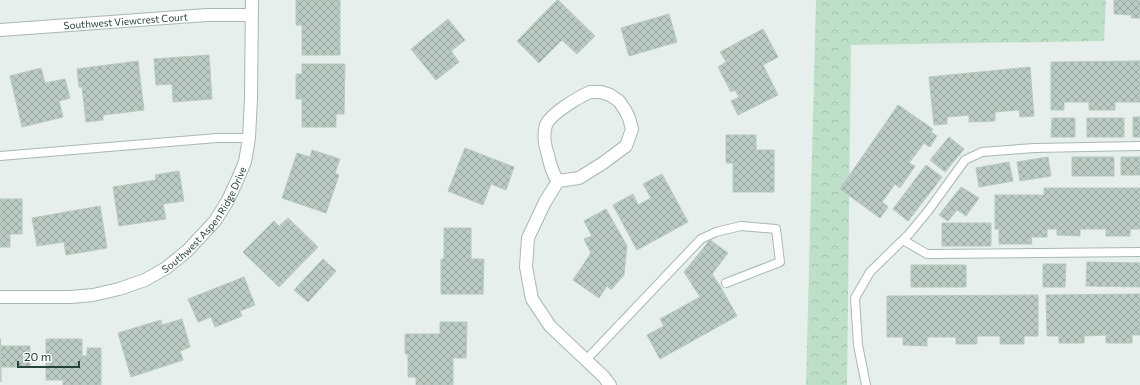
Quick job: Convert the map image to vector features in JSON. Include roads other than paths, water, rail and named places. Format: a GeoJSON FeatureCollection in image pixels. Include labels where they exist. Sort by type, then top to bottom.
{"type":"FeatureCollection","features":[{"type":"Feature","properties":{"kind":"street","name":"Southwest Aspen Ridge Drive"},"geometry":{"type":"LineString","coordinates":[[0,297],[71,297],[93,295],[119,289],[146,280],[166,268],[187,251],[215,221],[227,202],[245,162],[249,138],[251,106],[252,0]]}},
{"type":"Feature","properties":{"kind":"street","name":"Southwest Viewcrest Court"},"geometry":{"type":"LineString","coordinates":[[0,30],[207,15],[251,15]]}},
{"type":"Feature","properties":{"kind":"street"},"geometry":{"type":"LineString","coordinates":[[590,92],[601,92],[610,95],[619,101],[629,118],[632,129],[626,146],[579,178],[558,181],[553,174],[547,152],[544,135],[547,124],[567,105],[578,97],[590,92]]}},
{"type":"Feature","properties":{"kind":"street"},"geometry":{"type":"LineString","coordinates":[[558,181],[545,202],[528,238],[526,267],[532,299],[550,326],[604,377],[610,385]]}},
{"type":"Feature","properties":{"kind":"lane"},"geometry":{"type":"LineString","coordinates":[[0,156],[217,138],[249,138]]}},
{"type":"Feature","properties":{"kind":"lane"},"geometry":{"type":"LineString","coordinates":[[866,385],[858,345],[855,298],[870,272],[903,240],[928,211],[965,160],[982,152],[1034,148],[1140,146]]}},
{"type":"Feature","properties":{"kind":"lane"},"geometry":{"type":"LineString","coordinates":[[586,360],[701,239],[716,232],[741,226],[776,228],[780,262],[726,283]]}},
{"type":"Feature","properties":{"kind":"lane"},"geometry":{"type":"LineString","coordinates":[[903,240],[927,254],[1140,252]]}}]}
